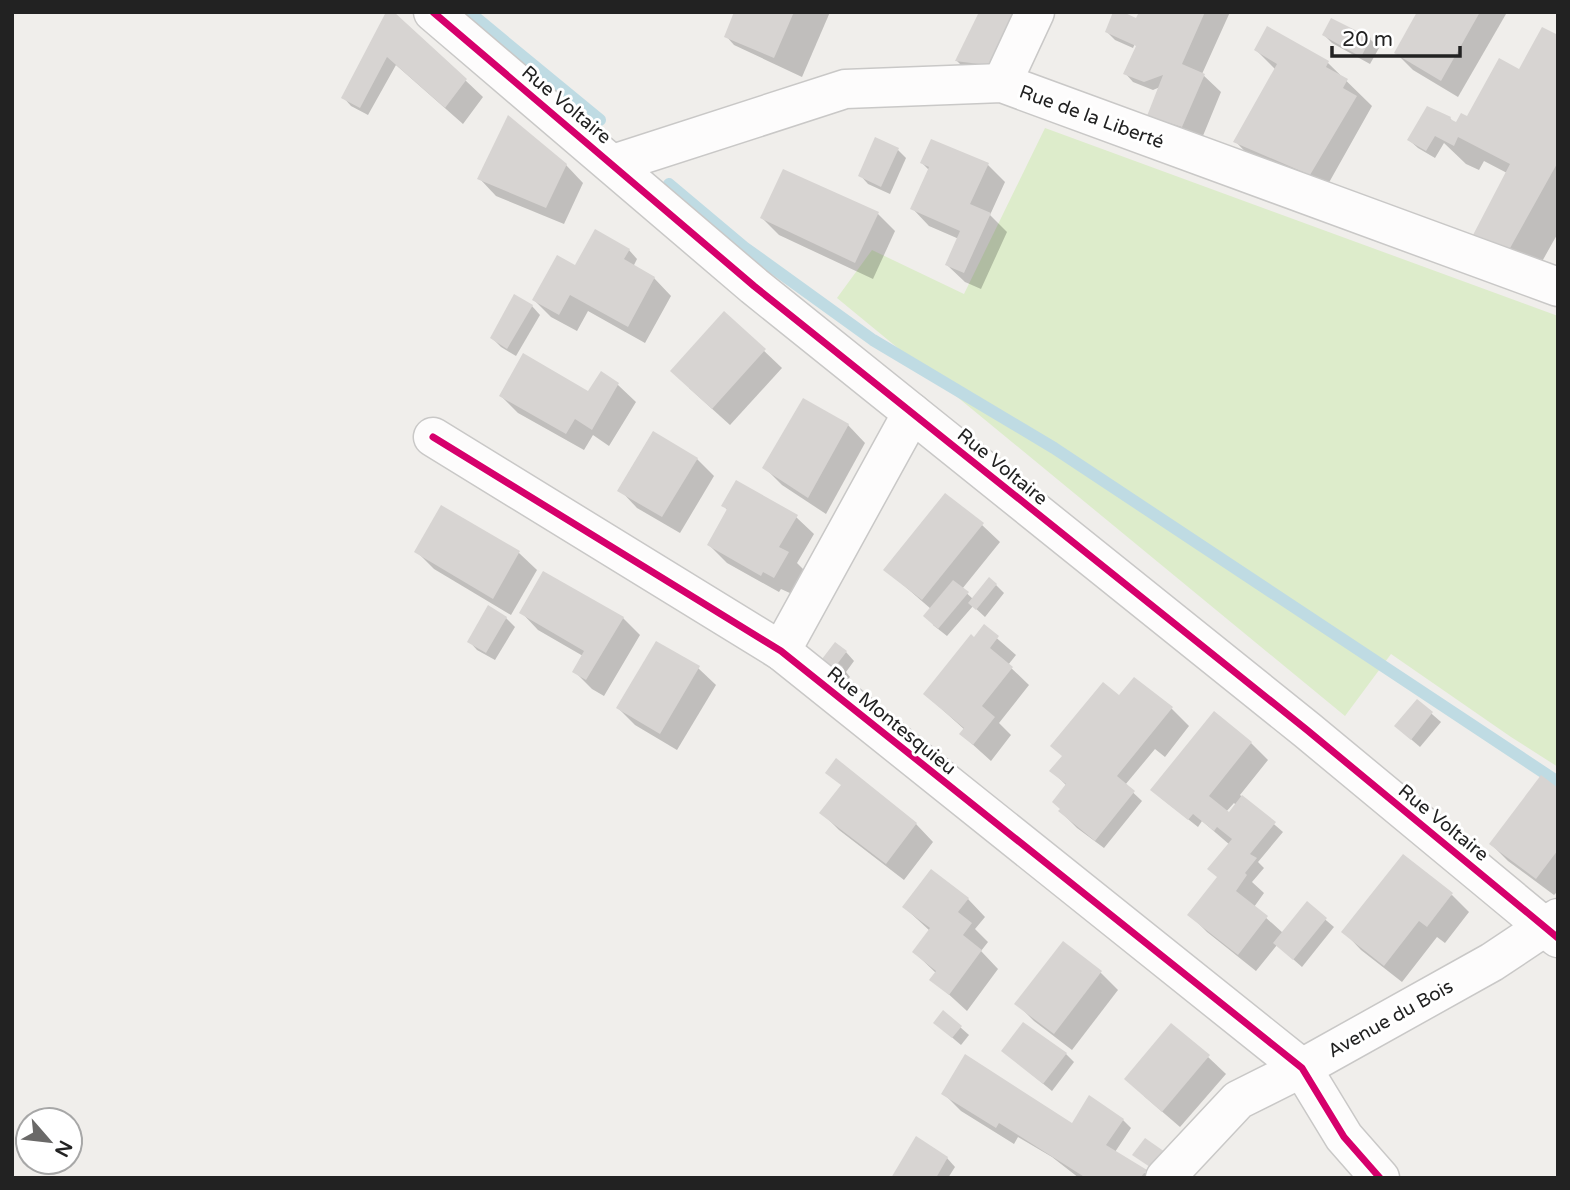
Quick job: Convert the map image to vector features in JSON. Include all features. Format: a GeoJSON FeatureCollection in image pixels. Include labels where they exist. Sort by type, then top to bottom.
{"type":"FeatureCollection","features":[{"type":"Feature","properties":{"kind":"street","name":"Rue Voltaire"},"geometry":{"type":"LineString","coordinates":[[433,12],[754,286],[1554,928]]}},
{"type":"Feature","properties":{"kind":"street"},"geometry":{"type":"LineString","coordinates":[[1002,83],[1035,12]]}},
{"type":"Feature","properties":{"kind":"street","name":"Rue de la Liberté"},"geometry":{"type":"LineString","coordinates":[[613,164],[845,89],[1002,83],[1558,287]]}},
{"type":"Feature","properties":{"kind":"street"},"geometry":{"type":"LineString","coordinates":[[781,651],[912,414]]}},
{"type":"Feature","properties":{"kind":"street","name":"Rue Montesquieu"},"geometry":{"type":"LineString","coordinates":[[433,437],[781,651],[1302,1068],[1344,1137],[1380,1178]]}},
{"type":"Feature","properties":{"kind":"street","name":"Avenue du Bois"},"geometry":{"type":"LineString","coordinates":[[1165,1178],[1238,1100],[1302,1068],[1554,928]]}},
{"type":"Feature","properties":{"kind":"green space"},"geometry":{"type":"Polygon","coordinates":[[[1045,128],[1558,316],[1558,767],[1391,654],[1345,716],[837,298],[872,250],[964,294],[1045,128]]]}},
{"type":"Feature","properties":{"kind":"building"},"geometry":{"type":"Polygon","coordinates":[[[386,12],[394,12],[467,79],[445,108],[387,57],[360,108],[341,98],[386,12]]]}},
{"type":"Feature","properties":{"kind":"building"},"geometry":{"type":"Polygon","coordinates":[[[734,12],[794,12],[774,58],[724,37],[734,12]]]}},
{"type":"Feature","properties":{"kind":"building"},"geometry":{"type":"Polygon","coordinates":[[[979,12],[1022,12],[995,66],[955,61],[979,12]]]}},
{"type":"Feature","properties":{"kind":"building"},"geometry":{"type":"Polygon","coordinates":[[[1113,12],[1123,12],[1136,18],[1139,12],[1205,12],[1182,64],[1205,74],[1182,127],[1147,116],[1163,75],[1144,82],[1123,74],[1136,46],[1105,32],[1113,12]]]}},
{"type":"Feature","properties":{"kind":"building"},"geometry":{"type":"Polygon","coordinates":[[[1417,12],[1480,12],[1441,81],[1394,53],[1417,12]]]}},
{"type":"Feature","properties":{"kind":"building"},"geometry":{"type":"Polygon","coordinates":[[[1331,18],[1371,38],[1361,57],[1322,35],[1331,18]]]}},
{"type":"Feature","properties":{"kind":"building"},"geometry":{"type":"Polygon","coordinates":[[[1267,26],[1329,61],[1326,67],[1348,79],[1343,88],[1357,96],[1310,175],[1233,142],[1277,64],[1254,50],[1267,26]]]}},
{"type":"Feature","properties":{"kind":"building"},"geometry":{"type":"Polygon","coordinates":[[[1542,27],[1558,35],[1558,162],[1509,250],[1473,235],[1510,164],[1458,137],[1454,146],[1435,136],[1426,151],[1407,140],[1427,106],[1456,122],[1461,113],[1467,116],[1499,58],[1519,69],[1542,27]]]}},
{"type":"Feature","properties":{"kind":"building"},"geometry":{"type":"Polygon","coordinates":[[[508,115],[567,164],[546,208],[477,179],[508,115]]]}},
{"type":"Feature","properties":{"kind":"building"},"geometry":{"type":"Polygon","coordinates":[[[875,137],[899,148],[881,187],[858,176],[875,137]]]}},
{"type":"Feature","properties":{"kind":"building"},"geometry":{"type":"Polygon","coordinates":[[[931,139],[989,163],[970,204],[991,213],[964,273],[945,265],[960,231],[910,209],[929,167],[920,163],[931,139]]]}},
{"type":"Feature","properties":{"kind":"building"},"geometry":{"type":"Polygon","coordinates":[[[783,169],[879,212],[855,263],[760,218],[783,169]]]}},
{"type":"Feature","properties":{"kind":"building"},"geometry":{"type":"Polygon","coordinates":[[[595,229],[630,249],[624,259],[655,277],[628,327],[570,295],[559,315],[532,300],[557,255],[575,265],[595,229]]]}},
{"type":"Feature","properties":{"kind":"building"},"geometry":{"type":"Polygon","coordinates":[[[514,294],[533,305],[507,349],[490,338],[514,294]]]}},
{"type":"Feature","properties":{"kind":"building"},"geometry":{"type":"Polygon","coordinates":[[[724,311],[766,349],[712,409],[670,371],[724,311]]]}},
{"type":"Feature","properties":{"kind":"building"},"geometry":{"type":"Polygon","coordinates":[[[523,353],[588,391],[601,371],[619,383],[592,430],[575,419],[566,434],[499,396],[523,353]]]}},
{"type":"Feature","properties":{"kind":"building"},"geometry":{"type":"Polygon","coordinates":[[[803,398],[849,424],[808,498],[762,468],[803,398]]]}},
{"type":"Feature","properties":{"kind":"building"},"geometry":{"type":"Polygon","coordinates":[[[653,431],[698,458],[662,517],[617,491],[653,431]]]}},
{"type":"Feature","properties":{"kind":"building"},"geometry":{"type":"Polygon","coordinates":[[[736,480],[798,515],[779,547],[789,552],[774,578],[763,572],[761,576],[707,545],[727,509],[721,506],[736,480]]]}},
{"type":"Feature","properties":{"kind":"building"},"geometry":{"type":"Polygon","coordinates":[[[945,493],[984,523],[922,600],[883,570],[945,493]]]}},
{"type":"Feature","properties":{"kind":"building"},"geometry":{"type":"Polygon","coordinates":[[[441,505],[520,551],[493,599],[414,552],[441,505]]]}},
{"type":"Feature","properties":{"kind":"building"},"geometry":{"type":"Polygon","coordinates":[[[543,571],[624,617],[586,680],[572,672],[584,651],[519,613],[543,571]]]}},
{"type":"Feature","properties":{"kind":"building"},"geometry":{"type":"Polygon","coordinates":[[[989,577],[997,584],[976,610],[968,603],[989,577]]]}},
{"type":"Feature","properties":{"kind":"building"},"geometry":{"type":"Polygon","coordinates":[[[953,580],[969,592],[938,629],[923,616],[953,580]]]}},
{"type":"Feature","properties":{"kind":"building"},"geometry":{"type":"Polygon","coordinates":[[[488,605],[507,617],[486,653],[467,642],[488,605]]]}},
{"type":"Feature","properties":{"kind":"building"},"geometry":{"type":"Polygon","coordinates":[[[984,624],[999,636],[990,648],[1013,667],[982,706],[995,717],[973,745],[959,734],[964,728],[923,694],[971,634],[974,637],[984,624]]]}},
{"type":"Feature","properties":{"kind":"building"},"geometry":{"type":"Polygon","coordinates":[[[656,641],[700,666],[660,734],[616,708],[656,641]]]}},
{"type":"Feature","properties":{"kind":"building"},"geometry":{"type":"Polygon","coordinates":[[[835,642],[847,651],[838,663],[843,667],[839,672],[822,659],[835,642]]]}},
{"type":"Feature","properties":{"kind":"building"},"geometry":{"type":"Polygon","coordinates":[[[1134,677],[1173,707],[1117,776],[1135,791],[1095,841],[1058,811],[1060,809],[1052,802],[1066,784],[1049,771],[1062,756],[1050,746],[1103,682],[1119,695],[1134,677]]]}},
{"type":"Feature","properties":{"kind":"building"},"geometry":{"type":"Polygon","coordinates":[[[1417,699],[1433,712],[1411,740],[1394,726],[1417,699]]]}},
{"type":"Feature","properties":{"kind":"building"},"geometry":{"type":"Polygon","coordinates":[[[1214,711],[1252,742],[1209,796],[1229,812],[1242,795],[1276,822],[1250,854],[1257,858],[1236,891],[1268,916],[1238,955],[1187,915],[1217,877],[1207,869],[1232,839],[1217,827],[1214,831],[1193,814],[1188,820],[1150,790],[1214,711]]]}},
{"type":"Feature","properties":{"kind":"building"},"geometry":{"type":"Polygon","coordinates":[[[836,758],[917,823],[886,864],[819,813],[841,785],[825,773],[836,758]]]}},
{"type":"Feature","properties":{"kind":"building"},"geometry":{"type":"Polygon","coordinates":[[[1541,775],[1558,788],[1558,850],[1536,879],[1489,844],[1541,775]]]}},
{"type":"Feature","properties":{"kind":"building"},"geometry":{"type":"Polygon","coordinates":[[[1403,854],[1453,893],[1427,927],[1419,921],[1384,966],[1341,932],[1403,854]]]}},
{"type":"Feature","properties":{"kind":"building"},"geometry":{"type":"Polygon","coordinates":[[[931,869],[969,898],[958,912],[972,923],[963,935],[982,950],[949,995],[929,980],[936,971],[912,952],[930,928],[902,907],[931,869]]]}},
{"type":"Feature","properties":{"kind":"building"},"geometry":{"type":"Polygon","coordinates":[[[1307,901],[1327,918],[1293,960],[1273,943],[1307,901]]]}},
{"type":"Feature","properties":{"kind":"building"},"geometry":{"type":"Polygon","coordinates":[[[1063,941],[1102,971],[1054,1034],[1014,1004],[1063,941]]]}},
{"type":"Feature","properties":{"kind":"building"},"geometry":{"type":"Polygon","coordinates":[[[943,1010],[962,1026],[952,1038],[933,1023],[943,1010]]]}},
{"type":"Feature","properties":{"kind":"building"},"geometry":{"type":"Polygon","coordinates":[[[1023,1022],[1067,1053],[1043,1084],[1001,1051],[1023,1022]]]}},
{"type":"Feature","properties":{"kind":"building"},"geometry":{"type":"Polygon","coordinates":[[[1171,1023],[1210,1055],[1162,1112],[1124,1079],[1171,1023]]]}},
{"type":"Feature","properties":{"kind":"building"},"geometry":{"type":"Polygon","coordinates":[[[965,1054],[1072,1123],[1089,1095],[1124,1119],[1106,1145],[1147,1170],[1140,1178],[1086,1178],[999,1123],[996,1128],[941,1094],[965,1054]]]}},
{"type":"Feature","properties":{"kind":"building"},"geometry":{"type":"Polygon","coordinates":[[[916,1136],[948,1157],[936,1178],[891,1178],[916,1136]]]}},
{"type":"Feature","properties":{"kind":"building"},"geometry":{"type":"Polygon","coordinates":[[[1145,1138],[1165,1152],[1150,1167],[1132,1155],[1145,1138]]]}},
{"type":"Feature","properties":{"kind":"waterway"},"geometry":{"type":"LineString","coordinates":[[469,12],[600,120]]}},
{"type":"Feature","properties":{"kind":"waterway"},"geometry":{"type":"LineString","coordinates":[[669,184],[744,247],[873,340],[1054,448],[1558,782]]}},
{"type":"Feature","properties":{"kind":"cycle path"},"geometry":{"type":"LineString","coordinates":[[433,12],[754,286],[1307,730],[1558,938]]}},
{"type":"Feature","properties":{"kind":"cycle path"},"geometry":{"type":"LineString","coordinates":[[433,437],[781,651],[1302,1068],[1344,1137],[1380,1178]]}}]}
